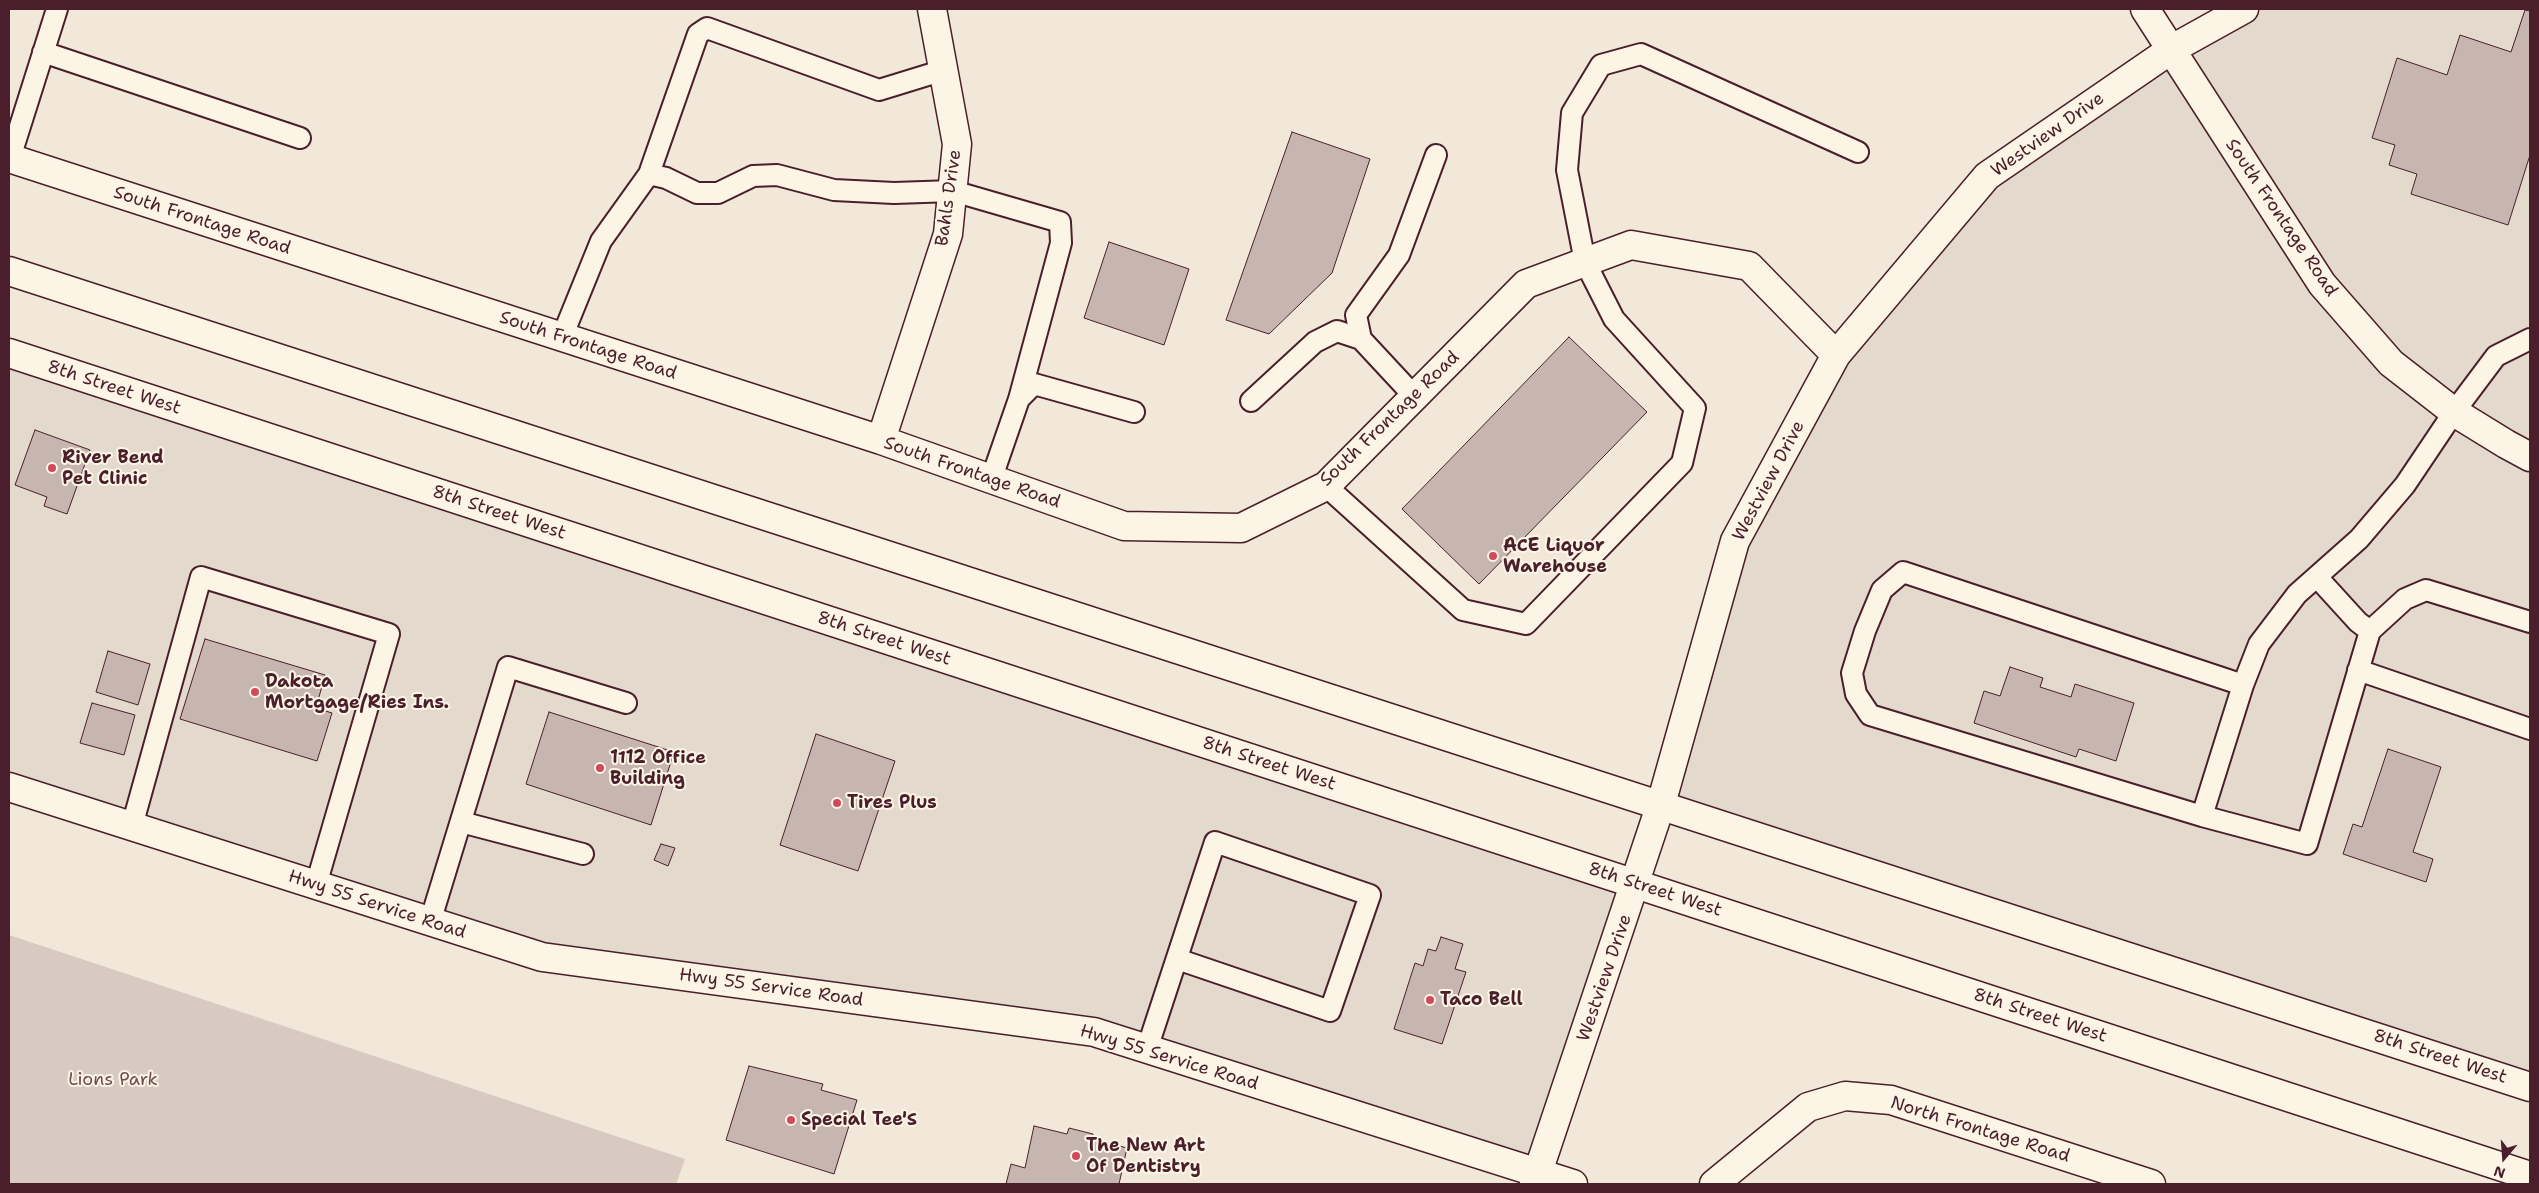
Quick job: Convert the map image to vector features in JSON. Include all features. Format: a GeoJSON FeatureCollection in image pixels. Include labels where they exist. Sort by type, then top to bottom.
{"type":"FeatureCollection","features":[{"type":"Feature","properties":{"kind":"main road","name":"Bahls Drive"},"geometry":{"type":"LineString","coordinates":[[881,440],[948,234],[958,144],[932,9]]}},
{"type":"Feature","properties":{"kind":"main road","name":"South Frontage Road"},"geometry":{"type":"LineString","coordinates":[[2145,9],[2322,284],[2391,363],[2454,412],[2530,457]]}},
{"type":"Feature","properties":{"kind":"main road","name":"Westview Drive"},"geometry":{"type":"LineString","coordinates":[[1536,1179],[1636,884],[1661,804],[1735,541],[1836,355],[1987,176],[2172,49],[2244,9]]}},
{"type":"Feature","properties":{"kind":"main road","name":"South Frontage Road"},"geometry":{"type":"LineString","coordinates":[[9,158],[881,440],[1124,526],[1241,528],[1326,486],[1526,284],[1631,245],[1749,266],[1836,355]]}},
{"type":"Feature","properties":{"kind":"main road","name":"8th Street West"},"geometry":{"type":"LineString","coordinates":[[9,270],[2530,1087]]}},
{"type":"Feature","properties":{"kind":"main road","name":"8th Street West"},"geometry":{"type":"LineString","coordinates":[[9,353],[2530,1176]]}},
{"type":"Feature","properties":{"kind":"main road","name":"Hwy 55 Service Road"},"geometry":{"type":"LineString","coordinates":[[9,787],[542,957],[1094,1032],[1536,1179]]}},
{"type":"Feature","properties":{"kind":"main road","name":"North Frontage Road"},"geometry":{"type":"LineString","coordinates":[[1714,1184],[1808,1106],[1845,1096],[1891,1100],[2120,1180],[2151,1184]]}},
{"type":"Feature","properties":{"kind":"main road"},"geometry":{"type":"LineString","coordinates":[[1536,1179],[1573,1184]]}},
{"type":"Feature","properties":{"kind":"lane"},"geometry":{"type":"LineString","coordinates":[[9,158],[57,9]]}},
{"type":"Feature","properties":{"kind":"lane"},"geometry":{"type":"LineString","coordinates":[[562,337],[601,241],[649,174],[698,34],[707,28],[879,90],[944,70]]}},
{"type":"Feature","properties":{"kind":"lane"},"geometry":{"type":"LineString","coordinates":[[43,52],[300,138]]}},
{"type":"Feature","properties":{"kind":"lane"},"geometry":{"type":"LineString","coordinates":[[1326,486],[1463,610],[1526,624],[1682,463],[1695,408],[1614,319],[1585,262],[1567,170],[1572,113],[1600,65],[1641,54],[1858,152]]}},
{"type":"Feature","properties":{"kind":"lane"},"geometry":{"type":"LineString","coordinates":[[1361,339],[1356,315],[1399,256],[1436,155]]}},
{"type":"Feature","properties":{"kind":"lane"},"geometry":{"type":"LineString","coordinates":[[649,174],[666,178],[697,193],[718,193],[753,176],[777,175],[834,190],[894,193],[952,191],[1060,222],[1061,243],[1019,399],[992,480]]}},
{"type":"Feature","properties":{"kind":"lane"},"geometry":{"type":"LineString","coordinates":[[1251,401],[1315,342],[1337,331],[1361,339],[1414,396]]}},
{"type":"Feature","properties":{"kind":"lane"},"geometry":{"type":"LineString","coordinates":[[2202,816],[2243,685],[2259,644],[2297,594],[2359,539],[2405,484],[2454,412],[2496,356],[2530,339]]}},
{"type":"Feature","properties":{"kind":"lane"},"geometry":{"type":"LineString","coordinates":[[1019,399],[1034,384],[1134,412]]}},
{"type":"Feature","properties":{"kind":"lane"},"geometry":{"type":"LineString","coordinates":[[2243,685],[1903,572],[1882,590],[1852,673],[1856,694],[1870,715],[2202,816],[2307,844],[2370,631],[2405,599],[2426,590],[2530,622]]}},
{"type":"Feature","properties":{"kind":"lane"},"geometry":{"type":"LineString","coordinates":[[132,826],[200,577],[389,634],[316,885]]}},
{"type":"Feature","properties":{"kind":"lane"},"geometry":{"type":"LineString","coordinates":[[2317,577],[2358,622],[2370,631]]}},
{"type":"Feature","properties":{"kind":"lane"},"geometry":{"type":"LineString","coordinates":[[430,922],[508,667],[626,703]]}},
{"type":"Feature","properties":{"kind":"lane"},"geometry":{"type":"LineString","coordinates":[[2358,670],[2530,729]]}},
{"type":"Feature","properties":{"kind":"lane"},"geometry":{"type":"LineString","coordinates":[[460,822],[583,854]]}},
{"type":"Feature","properties":{"kind":"lane"},"geometry":{"type":"LineString","coordinates":[[1147,1050],[1215,842],[1370,894],[1330,1011],[1177,959]]}},
{"type":"Feature","properties":{"kind":"shaded area"},"geometry":{"type":"Polygon","coordinates":[[[2244,9],[2530,9],[2530,1087],[1661,805],[1735,541],[1836,355],[1987,176],[2244,9]]]}},
{"type":"Feature","properties":{"kind":"shaded area"},"geometry":{"type":"Polygon","coordinates":[[[9,353],[1636,884],[1538,1174],[1094,1032],[542,957],[9,787],[9,353]]]}},
{"type":"Feature","properties":{"kind":"green space","name":"Lions Park"},"geometry":{"type":"Polygon","coordinates":[[[9,935],[685,1159],[676,1184],[9,1184],[9,935]]]}},
{"type":"Feature","properties":{"kind":"building"},"geometry":{"type":"Polygon","coordinates":[[[2525,10],[2530,11],[2530,155],[2508,225],[2411,194],[2417,174],[2389,165],[2395,145],[2372,138],[2397,58],[2447,75],[2460,35],[2511,52],[2525,10]]]}},
{"type":"Feature","properties":{"kind":"building"},"geometry":{"type":"Polygon","coordinates":[[[1292,132],[1370,159],[1332,273],[1269,334],[1226,320],[1292,132]]]}},
{"type":"Feature","properties":{"kind":"building"},"geometry":{"type":"Polygon","coordinates":[[[1109,242],[1189,269],[1164,345],[1084,318],[1109,242]]]}},
{"type":"Feature","properties":{"kind":"building"},"geometry":{"type":"Polygon","coordinates":[[[1569,337],[1647,412],[1479,584],[1402,509],[1569,337]]]}},
{"type":"Feature","properties":{"kind":"building","name":"River Bend Pet Clinic"},"geometry":{"type":"Polygon","coordinates":[[[35,430],[90,450],[67,514],[44,506],[47,497],[15,485],[35,430]]]}},
{"type":"Feature","properties":{"kind":"building","name":"Dakota Mortgage/Ries Ins."},"geometry":{"type":"Polygon","coordinates":[[[205,639],[325,675],[316,708],[332,713],[317,761],[180,719],[205,639]]]}},
{"type":"Feature","properties":{"kind":"building"},"geometry":{"type":"Polygon","coordinates":[[[108,651],[150,664],[138,705],[96,692],[108,651]]]}},
{"type":"Feature","properties":{"kind":"building"},"geometry":{"type":"Polygon","coordinates":[[[2010,667],[2043,678],[2040,687],[2071,697],[2075,684],[2134,703],[2116,761],[2079,749],[2076,757],[1974,723],[1984,691],[2000,696],[2010,667]]]}},
{"type":"Feature","properties":{"kind":"building"},"geometry":{"type":"Polygon","coordinates":[[[92,703],[135,715],[124,755],[80,743],[92,703]]]}},
{"type":"Feature","properties":{"kind":"building","name":"1112 Office Building"},"geometry":{"type":"Polygon","coordinates":[[[549,712],[674,752],[651,825],[526,784],[549,712]]]}},
{"type":"Feature","properties":{"kind":"building","name":"Tires Plus"},"geometry":{"type":"Polygon","coordinates":[[[816,734],[895,761],[858,871],[780,845],[816,734]]]}},
{"type":"Feature","properties":{"kind":"building"},"geometry":{"type":"Polygon","coordinates":[[[2388,749],[2441,767],[2413,852],[2433,859],[2426,882],[2343,854],[2353,824],[2362,827],[2388,749]]]}},
{"type":"Feature","properties":{"kind":"building"},"geometry":{"type":"Polygon","coordinates":[[[661,844],[675,848],[668,866],[654,860],[661,844]]]}},
{"type":"Feature","properties":{"kind":"building","name":"Taco Bell"},"geometry":{"type":"Polygon","coordinates":[[[1441,937],[1463,944],[1455,969],[1466,972],[1442,1044],[1394,1029],[1415,963],[1423,966],[1428,949],[1436,951],[1441,937]]]}},
{"type":"Feature","properties":{"kind":"building","name":"Special Tee'S"},"geometry":{"type":"Polygon","coordinates":[[[749,1066],[823,1084],[821,1090],[857,1100],[834,1174],[726,1140],[749,1066]]]}},
{"type":"Feature","properties":{"kind":"building","name":"The New Art Of Dentistry"},"geometry":{"type":"Polygon","coordinates":[[[1034,1126],[1067,1134],[1069,1128],[1093,1134],[1092,1139],[1127,1148],[1119,1184],[1006,1184],[1011,1164],[1025,1168],[1034,1126]]]}},
{"type":"Feature","properties":{"kind":"place","name":"River Bend Pet Clinic"},"geometry":{"type":"Point","coordinates":[52,468]}},
{"type":"Feature","properties":{"kind":"place","name":"ACE Liquor Warehouse"},"geometry":{"type":"Point","coordinates":[1493,556]}},
{"type":"Feature","properties":{"kind":"place","name":"Dakota Mortgage/Ries Ins."},"geometry":{"type":"Point","coordinates":[255,692]}},
{"type":"Feature","properties":{"kind":"place","name":"1112 Office Building"},"geometry":{"type":"Point","coordinates":[600,768]}},
{"type":"Feature","properties":{"kind":"place","name":"Tires Plus"},"geometry":{"type":"Point","coordinates":[837,803]}},
{"type":"Feature","properties":{"kind":"place","name":"Taco Bell"},"geometry":{"type":"Point","coordinates":[1430,1000]}},
{"type":"Feature","properties":{"kind":"place","name":"Special Tee'S"},"geometry":{"type":"Point","coordinates":[791,1120]}},
{"type":"Feature","properties":{"kind":"place","name":"The New Art Of Dentistry"},"geometry":{"type":"Point","coordinates":[1076,1156]}}]}
